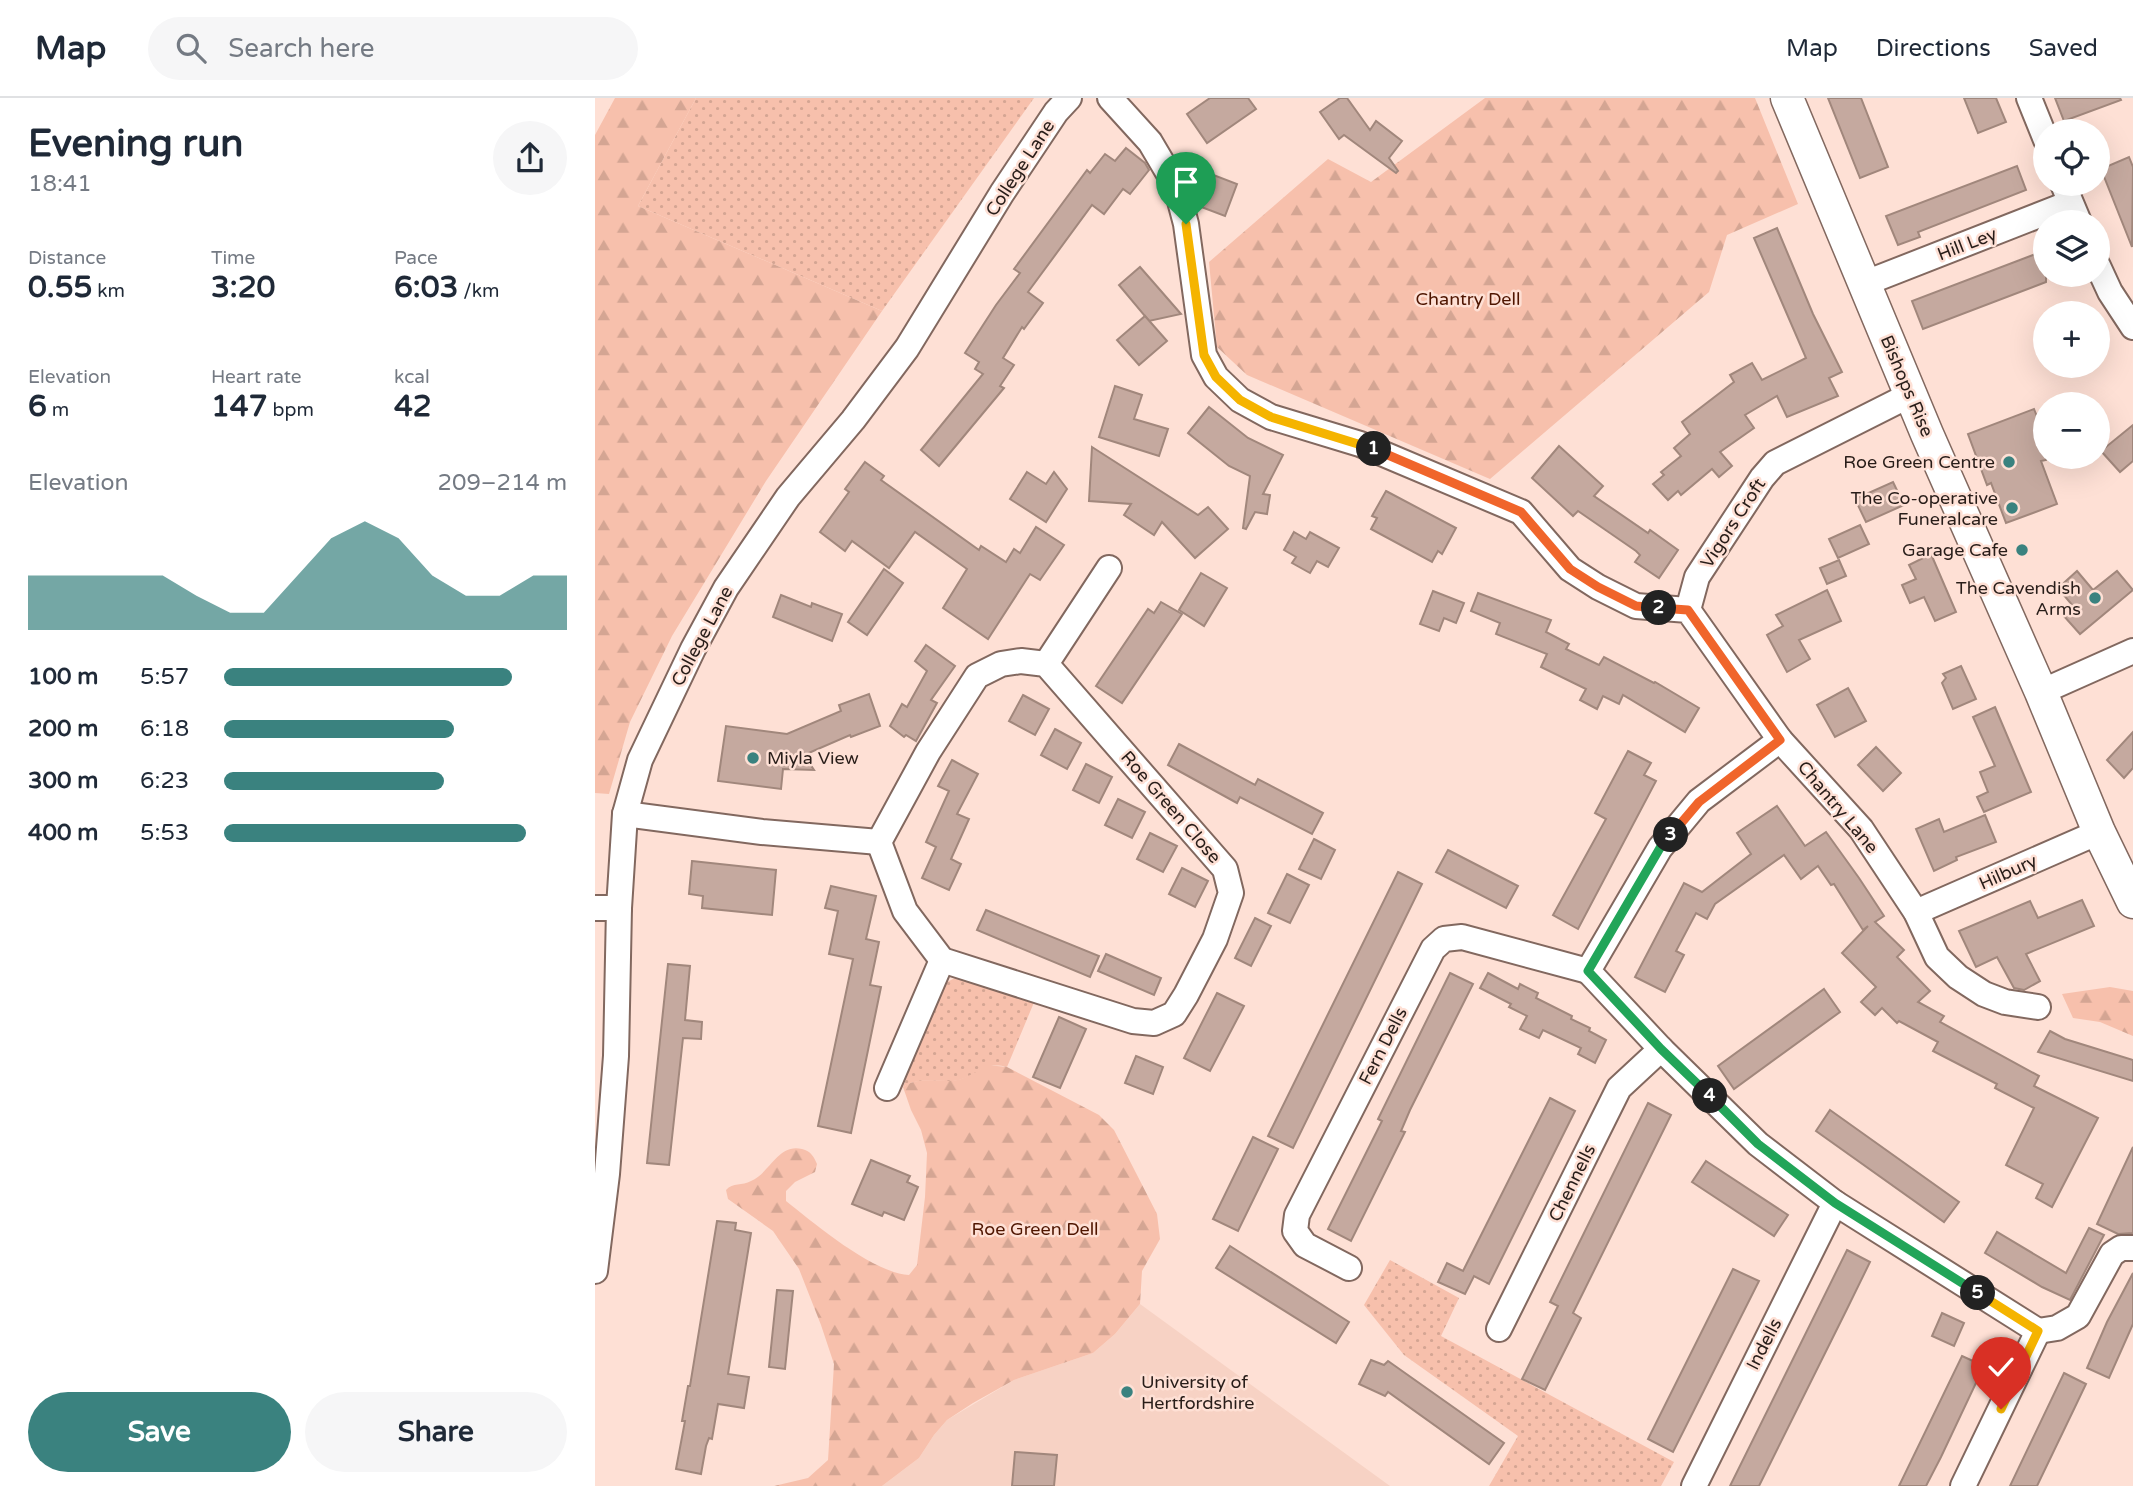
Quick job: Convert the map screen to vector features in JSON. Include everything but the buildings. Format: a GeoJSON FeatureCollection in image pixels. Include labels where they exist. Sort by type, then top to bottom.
{"type":"FeatureCollection","features":[{"type":"Feature","properties":{"kind":"street","name":"College Lane"},"geometry":{"type":"LineString","coordinates":[[595,1271],[607,1174],[616,1056],[607,908],[625,814],[641,760],[664,706],[726,588],[789,497],[853,420],[907,348],[1002,193],[1056,112],[1069,98]]}},
{"type":"Feature","properties":{"kind":"street"},"geometry":{"type":"LineString","coordinates":[[1110,98],[1150,142],[1176,186],[1186,224],[1204,355],[1216,377],[1240,400],[1271,417],[1360,444],[1521,512],[1570,569],[1636,606],[1688,610]]}},
{"type":"Feature","properties":{"kind":"street","name":"Bishops Rise"},"geometry":{"type":"LineString","coordinates":[[1787,98],[1910,395],[2041,692],[2099,832],[2133,902]]}},
{"type":"Feature","properties":{"kind":"street"},"geometry":{"type":"LineString","coordinates":[[2029,98],[2038,119]]}},
{"type":"Feature","properties":{"kind":"street","name":"Hill Ley"},"geometry":{"type":"LineString","coordinates":[[1863,284],[2071,203]]}},
{"type":"Feature","properties":{"kind":"street"},"geometry":{"type":"LineString","coordinates":[[2108,287],[2133,327]]}},
{"type":"Feature","properties":{"kind":"street","name":"Vigors Croft"},"geometry":{"type":"LineString","coordinates":[[1688,610],[1697,577],[1762,478],[1775,463],[1910,395]]}},
{"type":"Feature","properties":{"kind":"street"},"geometry":{"type":"LineString","coordinates":[[887,1088],[941,960],[905,911],[879,842],[928,752],[978,676],[1000,664],[1021,661],[1046,664],[1109,568]]}},
{"type":"Feature","properties":{"kind":"street","name":"Chantry Lane"},"geometry":{"type":"LineString","coordinates":[[1688,610],[1780,740],[1861,829],[1916,912],[1937,957],[1958,978],[1984,993],[2005,1002],[2038,1007]]}},
{"type":"Feature","properties":{"kind":"street"},"geometry":{"type":"LineString","coordinates":[[2041,692],[2133,651]]}},
{"type":"Feature","properties":{"kind":"street","name":"Roe Green Close"},"geometry":{"type":"LineString","coordinates":[[941,960],[1133,1021],[1154,1023],[1174,1014],[1215,939],[1231,893],[1225,869],[1046,664]]}},
{"type":"Feature","properties":{"kind":"street"},"geometry":{"type":"LineString","coordinates":[[1780,740],[1699,802],[1667,838],[1588,971],[1661,1049],[1758,1144],[1835,1203],[2038,1331],[2057,1328],[2078,1316],[2112,1254],[2122,1248],[2133,1248]]}},
{"type":"Feature","properties":{"kind":"street"},"geometry":{"type":"LineString","coordinates":[[625,814],[762,832],[879,842]]}},
{"type":"Feature","properties":{"kind":"street","name":"Hilbury"},"geometry":{"type":"LineString","coordinates":[[1916,912],[2099,832]]}},
{"type":"Feature","properties":{"kind":"street","name":"Fern Dells"},"geometry":{"type":"LineString","coordinates":[[1349,1268],[1305,1245],[1295,1231],[1297,1215],[1433,949],[1444,939],[1462,937],[1588,971]]}},
{"type":"Feature","properties":{"kind":"street","name":"Chennells"},"geometry":{"type":"LineString","coordinates":[[1499,1329],[1619,1088],[1661,1049]]}},
{"type":"Feature","properties":{"kind":"street","name":"Indells"},"geometry":{"type":"LineString","coordinates":[[1694,1486],[1835,1203]]}},
{"type":"Feature","properties":{"kind":"street"},"geometry":{"type":"LineString","coordinates":[[1963,1486],[2038,1331]]}},
{"type":"Feature","properties":{"kind":"shaded area","name":"University of Hertfordshire"},"geometry":{"type":"Polygon","coordinates":[[[1140,1304],[1390,1486],[882,1486],[919,1458],[947,1420],[1014,1380],[1093,1353],[1115,1334],[1140,1304]]]}},
{"type":"Feature","properties":{"kind":"green space"},"geometry":{"type":"Polygon","coordinates":[[[615,98],[696,98],[638,206],[882,311],[766,481],[672,636],[630,722],[609,794],[595,793],[595,135],[615,98]]]}},
{"type":"Feature","properties":{"kind":"green space"},"geometry":{"type":"Polygon","coordinates":[[[696,98],[1034,98],[882,311],[638,206],[696,98]]]}},
{"type":"Feature","properties":{"kind":"green space","name":"Chantry Dell"},"geometry":{"type":"Polygon","coordinates":[[[1485,98],[1755,98],[1798,204],[1727,235],[1709,292],[1490,479],[1247,375],[1217,347],[1209,262],[1328,159],[1371,182],[1485,98]]]}},
{"type":"Feature","properties":{"kind":"green space"},"geometry":{"type":"Polygon","coordinates":[[[959,976],[1035,1000],[1007,1067],[992,1066],[959,1080],[917,1081],[903,1087],[941,985],[959,976]]]}},
{"type":"Feature","properties":{"kind":"green space"},"geometry":{"type":"Polygon","coordinates":[[[2110,987],[2133,991],[2133,1036],[2100,1022],[2073,1018],[2062,994],[2110,987]]]}},
{"type":"Feature","properties":{"kind":"green space","name":"Roe Green Dell"},"geometry":{"type":"Polygon","coordinates":[[[987,1065],[1007,1067],[1099,1115],[1114,1130],[1157,1214],[1160,1239],[1142,1271],[1140,1304],[1115,1334],[1093,1353],[1014,1380],[947,1420],[919,1458],[882,1486],[774,1486],[808,1478],[828,1460],[834,1364],[799,1269],[773,1231],[728,1199],[726,1190],[758,1177],[787,1150],[805,1150],[816,1161],[815,1172],[795,1182],[786,1191],[786,1201],[862,1257],[879,1266],[909,1275],[917,1265],[927,1153],[921,1130],[903,1087],[924,1080],[954,1081],[987,1065]]]}},
{"type":"Feature","properties":{"kind":"green space"},"geometry":{"type":"Polygon","coordinates":[[[1390,1260],[1459,1298],[1441,1336],[1674,1462],[1661,1486],[1489,1486],[1518,1436],[1404,1355],[1364,1305],[1390,1260]]]}},
{"type":"Feature","properties":{"kind":"place","name":"Roe Green Centre"},"geometry":{"type":"Point","coordinates":[2009,462]}},
{"type":"Feature","properties":{"kind":"place","name":"The Co-operative Funeralcare"},"geometry":{"type":"Point","coordinates":[2012,508]}},
{"type":"Feature","properties":{"kind":"place","name":"Garage Cafe"},"geometry":{"type":"Point","coordinates":[2022,550]}},
{"type":"Feature","properties":{"kind":"place","name":"The Cavendish Arms"},"geometry":{"type":"Point","coordinates":[2095,598]}},
{"type":"Feature","properties":{"kind":"place","name":"Miyla View"},"geometry":{"type":"Point","coordinates":[753,758]}},
{"type":"Feature","properties":{"kind":"place","name":"University of Hertfordshire"},"geometry":{"type":"Point","coordinates":[1127,1392]}},
{"type":"Feature","properties":{"kind":"route"},"geometry":{"type":"LineString","coordinates":[[1186,224],[1204,355],[1216,377],[1240,400],[1271,417],[1360,444],[1521,512],[1570,569],[1636,606],[1688,610],[1780,740],[1699,802],[1660,848],[1588,971],[1661,1049],[1758,1144],[1835,1203],[2038,1331],[2001,1409]]}}]}
